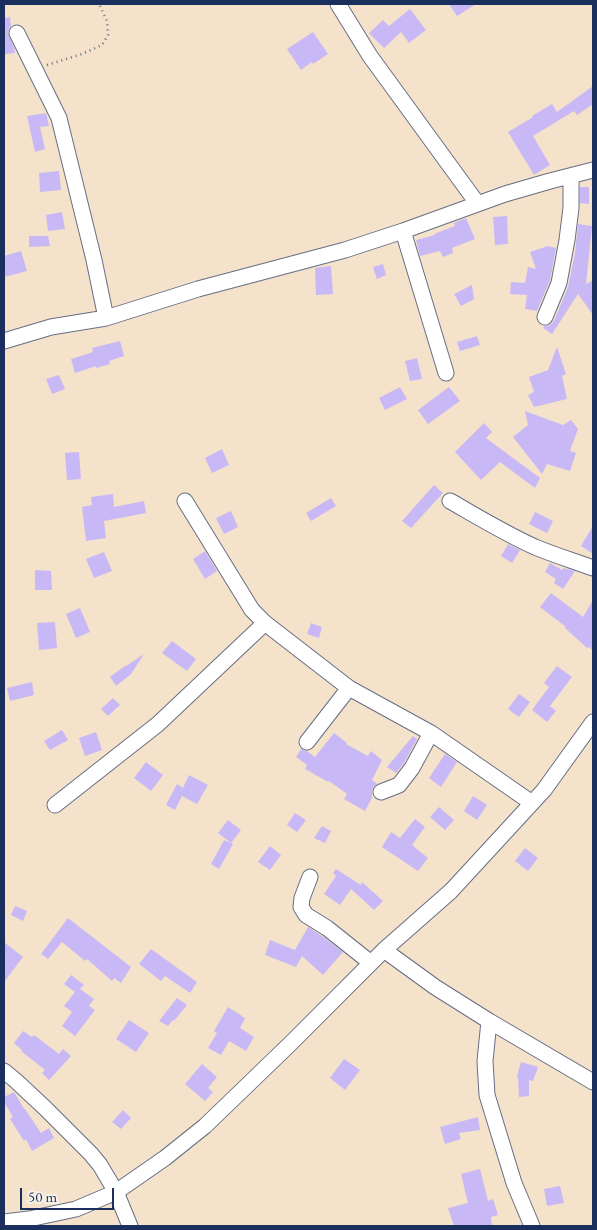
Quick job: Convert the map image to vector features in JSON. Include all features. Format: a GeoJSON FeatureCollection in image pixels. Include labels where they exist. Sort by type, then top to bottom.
{"type":"FeatureCollection","features":[{"type":"Feature","properties":{"kind":"street"},"geometry":{"type":"LineString","coordinates":[[338,4],[370,56],[477,203]]}},
{"type":"Feature","properties":{"kind":"street"},"geometry":{"type":"LineString","coordinates":[[17,32],[59,118],[94,260],[106,318]]}},
{"type":"Feature","properties":{"kind":"street"},"geometry":{"type":"LineString","coordinates":[[4,341],[52,327],[106,318],[198,289],[345,250],[403,231],[477,203],[593,170]]}},
{"type":"Feature","properties":{"kind":"street"},"geometry":{"type":"LineString","coordinates":[[545,317],[559,283],[567,240],[571,208],[571,176]]}},
{"type":"Feature","properties":{"kind":"street"},"geometry":{"type":"LineString","coordinates":[[403,231],[446,373]]}},
{"type":"Feature","properties":{"kind":"street"},"geometry":{"type":"LineString","coordinates":[[185,501],[252,610],[265,622],[349,688],[431,733],[532,803]]}},
{"type":"Feature","properties":{"kind":"street"},"geometry":{"type":"LineString","coordinates":[[450,501],[534,546],[593,568]]}},
{"type":"Feature","properties":{"kind":"street"},"geometry":{"type":"LineString","coordinates":[[56,805],[158,724],[265,622]]}},
{"type":"Feature","properties":{"kind":"street"},"geometry":{"type":"LineString","coordinates":[[307,742],[349,688]]}},
{"type":"Feature","properties":{"kind":"street"},"geometry":{"type":"LineString","coordinates":[[4,1222],[76,1209],[116,1192],[165,1158],[204,1126],[384,950],[451,891],[544,790],[593,722]]}},
{"type":"Feature","properties":{"kind":"street"},"geometry":{"type":"LineString","coordinates":[[381,792],[399,785],[412,768],[431,733]]}},
{"type":"Feature","properties":{"kind":"street"},"geometry":{"type":"LineString","coordinates":[[310,877],[302,898],[301,908],[306,915],[327,928],[371,963]]}},
{"type":"Feature","properties":{"kind":"street"},"geometry":{"type":"LineString","coordinates":[[384,950],[435,987],[593,1082]]}},
{"type":"Feature","properties":{"kind":"street"},"geometry":{"type":"LineString","coordinates":[[489,1021],[485,1061],[486,1095],[514,1183],[532,1226]]}},
{"type":"Feature","properties":{"kind":"street"},"geometry":{"type":"LineString","coordinates":[[4,1071],[16,1080],[100,1165],[116,1192],[130,1226]]}},
{"type":"Feature","properties":{"kind":"path"},"geometry":{"type":"LineString","coordinates":[[35,69],[82,54],[102,45],[108,35],[107,21],[99,4]]}},
{"type":"Feature","properties":{"kind":"building"},"geometry":{"type":"Polygon","coordinates":[[[449,4],[476,4],[457,16],[449,4]]]}},
{"type":"Feature","properties":{"kind":"building"},"geometry":{"type":"Polygon","coordinates":[[[410,9],[426,30],[409,43],[401,32],[384,48],[369,33],[383,20],[389,26],[410,9]]]}},
{"type":"Feature","properties":{"kind":"building"},"geometry":{"type":"Polygon","coordinates":[[[10,17],[11,26],[8,33],[15,53],[4,54],[4,18],[10,17]]]}},
{"type":"Feature","properties":{"kind":"building"},"geometry":{"type":"Polygon","coordinates":[[[313,32],[328,54],[301,70],[287,49],[313,32]]]}},
{"type":"Feature","properties":{"kind":"building"},"geometry":{"type":"Polygon","coordinates":[[[593,86],[593,104],[577,115],[574,111],[533,136],[550,165],[534,175],[508,132],[552,104],[557,112],[593,86]]]}},
{"type":"Feature","properties":{"kind":"building"},"geometry":{"type":"Polygon","coordinates":[[[46,113],[49,126],[40,127],[45,149],[35,152],[27,116],[46,113]]]}},
{"type":"Feature","properties":{"kind":"building"},"geometry":{"type":"Polygon","coordinates":[[[59,171],[61,190],[40,192],[39,173],[59,171]]]}},
{"type":"Feature","properties":{"kind":"building"},"geometry":{"type":"Polygon","coordinates":[[[580,187],[589,187],[589,204],[580,203],[580,187]]]}},
{"type":"Feature","properties":{"kind":"building"},"geometry":{"type":"Polygon","coordinates":[[[62,212],[65,229],[48,231],[46,215],[62,212]]]}},
{"type":"Feature","properties":{"kind":"building"},"geometry":{"type":"Polygon","coordinates":[[[507,216],[508,244],[495,245],[493,217],[507,216]]]}},
{"type":"Feature","properties":{"kind":"building"},"geometry":{"type":"Polygon","coordinates":[[[466,218],[475,239],[452,248],[453,253],[443,257],[440,251],[420,256],[416,240],[435,235],[455,226],[454,223],[466,218]]]}},
{"type":"Feature","properties":{"kind":"building"},"geometry":{"type":"Polygon","coordinates":[[[578,224],[592,226],[586,284],[593,280],[593,315],[578,294],[552,334],[543,328],[554,321],[568,287],[575,253],[578,224]]]}},
{"type":"Feature","properties":{"kind":"building"},"geometry":{"type":"Polygon","coordinates":[[[29,236],[48,236],[50,246],[29,247],[29,236]]]}},
{"type":"Feature","properties":{"kind":"building"},"geometry":{"type":"Polygon","coordinates":[[[548,246],[556,248],[550,280],[537,311],[525,309],[527,295],[510,294],[511,282],[525,283],[528,267],[536,269],[530,252],[548,246]]]}},
{"type":"Feature","properties":{"kind":"building"},"geometry":{"type":"Polygon","coordinates":[[[21,251],[27,271],[4,277],[4,256],[21,251]]]}},
{"type":"Feature","properties":{"kind":"building"},"geometry":{"type":"Polygon","coordinates":[[[383,264],[386,275],[377,279],[373,267],[383,264]]]}},
{"type":"Feature","properties":{"kind":"building"},"geometry":{"type":"Polygon","coordinates":[[[331,266],[333,294],[316,295],[315,268],[331,266]]]}},
{"type":"Feature","properties":{"kind":"building"},"geometry":{"type":"Polygon","coordinates":[[[472,285],[474,299],[461,306],[454,294],[472,285]]]}},
{"type":"Feature","properties":{"kind":"building"},"geometry":{"type":"Polygon","coordinates":[[[477,336],[480,345],[460,351],[457,342],[477,336]]]}},
{"type":"Feature","properties":{"kind":"building"},"geometry":{"type":"Polygon","coordinates":[[[120,341],[124,356],[109,361],[110,364],[96,368],[96,366],[75,373],[71,359],[93,352],[92,348],[120,341]]]}},
{"type":"Feature","properties":{"kind":"building"},"geometry":{"type":"Polygon","coordinates":[[[557,347],[566,374],[562,376],[567,399],[534,407],[528,395],[534,392],[529,377],[548,370],[557,347]]]}},
{"type":"Feature","properties":{"kind":"building"},"geometry":{"type":"Polygon","coordinates":[[[417,358],[422,379],[410,381],[405,361],[417,358]]]}},
{"type":"Feature","properties":{"kind":"building"},"geometry":{"type":"Polygon","coordinates":[[[59,375],[65,389],[52,394],[46,379],[59,375]]]}},
{"type":"Feature","properties":{"kind":"building"},"geometry":{"type":"Polygon","coordinates":[[[400,387],[407,399],[385,410],[379,398],[400,387]]]}},
{"type":"Feature","properties":{"kind":"building"},"geometry":{"type":"Polygon","coordinates":[[[449,387],[460,401],[428,424],[418,410],[449,387]]]}},
{"type":"Feature","properties":{"kind":"building"},"geometry":{"type":"Polygon","coordinates":[[[525,411],[563,425],[571,420],[578,429],[570,451],[576,453],[570,471],[547,464],[542,474],[513,437],[528,425],[525,411]]]}},
{"type":"Feature","properties":{"kind":"building"},"geometry":{"type":"Polygon","coordinates":[[[484,423],[492,432],[486,438],[540,478],[535,488],[500,462],[481,480],[455,452],[484,423]]]}},
{"type":"Feature","properties":{"kind":"building"},"geometry":{"type":"Polygon","coordinates":[[[222,449],[229,465],[212,473],[205,458],[222,449]]]}},
{"type":"Feature","properties":{"kind":"building"},"geometry":{"type":"Polygon","coordinates":[[[79,452],[81,479],[67,480],[65,453],[79,452]]]}},
{"type":"Feature","properties":{"kind":"building"},"geometry":{"type":"Polygon","coordinates":[[[434,485],[443,493],[411,528],[402,521],[434,485]]]}},
{"type":"Feature","properties":{"kind":"building"},"geometry":{"type":"Polygon","coordinates":[[[113,494],[114,507],[144,501],[146,513],[104,521],[106,538],[86,541],[82,507],[92,505],[91,497],[113,494]]]}},
{"type":"Feature","properties":{"kind":"building"},"geometry":{"type":"Polygon","coordinates":[[[331,498],[336,506],[311,521],[306,513],[331,498]]]}},
{"type":"Feature","properties":{"kind":"building"},"geometry":{"type":"Polygon","coordinates":[[[231,511],[238,527],[224,534],[216,518],[231,511]]]}},
{"type":"Feature","properties":{"kind":"building"},"geometry":{"type":"Polygon","coordinates":[[[535,512],[553,521],[547,533],[529,524],[535,512]]]}},
{"type":"Feature","properties":{"kind":"building"},"geometry":{"type":"Polygon","coordinates":[[[593,526],[593,554],[581,546],[593,526]]]}},
{"type":"Feature","properties":{"kind":"building"},"geometry":{"type":"Polygon","coordinates":[[[508,544],[520,550],[512,563],[501,556],[508,544]]]}},
{"type":"Feature","properties":{"kind":"building"},"geometry":{"type":"Polygon","coordinates":[[[205,551],[217,571],[205,579],[193,559],[205,551]]]}},
{"type":"Feature","properties":{"kind":"building"},"geometry":{"type":"Polygon","coordinates":[[[104,552],[112,571],[94,578],[86,559],[104,552]]]}},
{"type":"Feature","properties":{"kind":"building"},"geometry":{"type":"Polygon","coordinates":[[[550,563],[562,570],[564,568],[575,571],[563,589],[554,583],[556,579],[545,572],[550,563]]]}},
{"type":"Feature","properties":{"kind":"building"},"geometry":{"type":"Polygon","coordinates":[[[35,570],[51,571],[52,590],[35,590],[35,570]]]}},
{"type":"Feature","properties":{"kind":"building"},"geometry":{"type":"Polygon","coordinates":[[[551,593],[583,617],[593,600],[593,651],[589,647],[587,648],[566,627],[540,607],[551,593]]]}},
{"type":"Feature","properties":{"kind":"building"},"geometry":{"type":"Polygon","coordinates":[[[80,608],[90,632],[76,638],[66,614],[80,608]]]}},
{"type":"Feature","properties":{"kind":"building"},"geometry":{"type":"Polygon","coordinates":[[[55,622],[57,648],[39,650],[37,623],[55,622]]]}},
{"type":"Feature","properties":{"kind":"building"},"geometry":{"type":"Polygon","coordinates":[[[311,623],[322,627],[319,638],[307,634],[311,623]]]}},
{"type":"Feature","properties":{"kind":"building"},"geometry":{"type":"Polygon","coordinates":[[[172,641],[196,659],[187,671],[162,653],[172,641]]]}},
{"type":"Feature","properties":{"kind":"building"},"geometry":{"type":"Polygon","coordinates":[[[144,654],[131,674],[116,686],[110,677],[144,654]]]}},
{"type":"Feature","properties":{"kind":"building"},"geometry":{"type":"Polygon","coordinates":[[[557,666],[572,677],[550,706],[556,711],[547,722],[532,710],[549,687],[544,683],[557,666]]]}},
{"type":"Feature","properties":{"kind":"building"},"geometry":{"type":"Polygon","coordinates":[[[32,682],[34,695],[10,701],[7,688],[32,682]]]}},
{"type":"Feature","properties":{"kind":"building"},"geometry":{"type":"Polygon","coordinates":[[[519,694],[530,702],[519,717],[508,709],[519,694]]]}},
{"type":"Feature","properties":{"kind":"building"},"geometry":{"type":"Polygon","coordinates":[[[113,698],[120,705],[108,716],[101,709],[113,698]]]}},
{"type":"Feature","properties":{"kind":"building"},"geometry":{"type":"Polygon","coordinates":[[[62,730],[68,740],[50,750],[44,741],[62,730]]]}},
{"type":"Feature","properties":{"kind":"building"},"geometry":{"type":"Polygon","coordinates":[[[96,732],[102,750],[85,756],[79,738],[96,732]]]}},
{"type":"Feature","properties":{"kind":"building"},"geometry":{"type":"Polygon","coordinates":[[[334,733],[346,744],[368,756],[371,751],[382,760],[372,780],[377,784],[373,787],[372,798],[365,811],[344,799],[347,794],[329,781],[305,769],[307,765],[296,757],[301,749],[315,757],[334,733]]]}},
{"type":"Feature","properties":{"kind":"building"},"geometry":{"type":"Polygon","coordinates":[[[413,736],[417,739],[404,763],[396,773],[387,767],[413,736]]]}},
{"type":"Feature","properties":{"kind":"building"},"geometry":{"type":"Polygon","coordinates":[[[445,754],[457,762],[441,787],[429,778],[445,754]]]}},
{"type":"Feature","properties":{"kind":"building"},"geometry":{"type":"Polygon","coordinates":[[[146,762],[163,775],[151,791],[134,778],[146,762]]]}},
{"type":"Feature","properties":{"kind":"building"},"geometry":{"type":"Polygon","coordinates":[[[189,775],[208,785],[197,804],[182,796],[175,810],[166,805],[177,784],[183,788],[189,775]]]}},
{"type":"Feature","properties":{"kind":"building"},"geometry":{"type":"Polygon","coordinates":[[[473,796],[487,805],[477,820],[464,811],[473,796]]]}},
{"type":"Feature","properties":{"kind":"building"},"geometry":{"type":"Polygon","coordinates":[[[439,807],[454,820],[445,830],[430,817],[439,807]]]}},
{"type":"Feature","properties":{"kind":"building"},"geometry":{"type":"Polygon","coordinates":[[[295,813],[306,820],[297,832],[287,825],[295,813]]]}},
{"type":"Feature","properties":{"kind":"building"},"geometry":{"type":"Polygon","coordinates":[[[415,819],[425,827],[412,845],[428,858],[418,871],[382,847],[391,832],[400,838],[415,819]]]}},
{"type":"Feature","properties":{"kind":"building"},"geometry":{"type":"Polygon","coordinates":[[[228,820],[241,830],[231,843],[218,833],[228,820]]]}},
{"type":"Feature","properties":{"kind":"building"},"geometry":{"type":"Polygon","coordinates":[[[322,826],[331,831],[325,843],[314,838],[322,826]]]}},
{"type":"Feature","properties":{"kind":"building"},"geometry":{"type":"Polygon","coordinates":[[[224,840],[233,844],[219,869],[211,864],[224,840]]]}},
{"type":"Feature","properties":{"kind":"building"},"geometry":{"type":"Polygon","coordinates":[[[270,846],[281,855],[270,870],[258,862],[270,846]]]}},
{"type":"Feature","properties":{"kind":"building"},"geometry":{"type":"Polygon","coordinates":[[[525,848],[538,858],[528,871],[515,861],[525,848]]]}},
{"type":"Feature","properties":{"kind":"building"},"geometry":{"type":"Polygon","coordinates":[[[336,869],[361,885],[362,882],[383,901],[374,910],[351,889],[340,905],[324,894],[336,876],[333,873],[336,869]]]}},
{"type":"Feature","properties":{"kind":"building"},"geometry":{"type":"Polygon","coordinates":[[[15,906],[27,911],[23,921],[11,915],[15,906]]]}},
{"type":"Feature","properties":{"kind":"building"},"geometry":{"type":"Polygon","coordinates":[[[68,918],[131,967],[121,983],[114,978],[112,981],[87,959],[85,961],[62,942],[48,959],[41,954],[68,918]]]}},
{"type":"Feature","properties":{"kind":"building"},"geometry":{"type":"Polygon","coordinates":[[[308,927],[343,952],[323,975],[302,956],[296,967],[265,955],[270,940],[295,950],[308,927]]]}},
{"type":"Feature","properties":{"kind":"building"},"geometry":{"type":"Polygon","coordinates":[[[4,942],[23,957],[4,982],[4,942]]]}},
{"type":"Feature","properties":{"kind":"building"},"geometry":{"type":"Polygon","coordinates":[[[151,949],[197,982],[190,993],[165,976],[161,981],[139,964],[151,949]]]}},
{"type":"Feature","properties":{"kind":"building"},"geometry":{"type":"Polygon","coordinates":[[[71,975],[84,985],[80,989],[94,999],[89,1006],[95,1010],[75,1036],[62,1026],[72,1012],[64,1006],[75,992],[64,984],[71,975]]]}},
{"type":"Feature","properties":{"kind":"building"},"geometry":{"type":"Polygon","coordinates":[[[177,998],[187,1005],[168,1026],[159,1021],[177,998]]]}},
{"type":"Feature","properties":{"kind":"building"},"geometry":{"type":"Polygon","coordinates":[[[228,1007],[245,1018],[240,1028],[254,1037],[246,1051],[229,1041],[221,1055],[208,1048],[217,1033],[214,1031],[228,1007]]]}},
{"type":"Feature","properties":{"kind":"building"},"geometry":{"type":"Polygon","coordinates":[[[129,1020],[149,1033],[136,1052],[116,1039],[129,1020]]]}},
{"type":"Feature","properties":{"kind":"building"},"geometry":{"type":"Polygon","coordinates":[[[23,1031],[32,1037],[34,1035],[59,1054],[63,1049],[71,1056],[49,1080],[42,1073],[45,1070],[14,1043],[23,1031]]]}},
{"type":"Feature","properties":{"kind":"building"},"geometry":{"type":"Polygon","coordinates":[[[344,1059],[360,1070],[345,1090],[330,1078],[344,1059]]]}},
{"type":"Feature","properties":{"kind":"building"},"geometry":{"type":"Polygon","coordinates":[[[521,1062],[538,1067],[533,1081],[529,1080],[529,1096],[519,1097],[517,1076],[521,1062]]]}},
{"type":"Feature","properties":{"kind":"building"},"geometry":{"type":"Polygon","coordinates":[[[202,1064],[217,1077],[208,1088],[213,1092],[205,1101],[185,1084],[202,1064]]]}},
{"type":"Feature","properties":{"kind":"building"},"geometry":{"type":"Polygon","coordinates":[[[14,1092],[41,1133],[49,1128],[54,1138],[32,1151],[26,1139],[24,1141],[10,1119],[13,1117],[4,1102],[4,1097],[14,1092]]]}},
{"type":"Feature","properties":{"kind":"building"},"geometry":{"type":"Polygon","coordinates":[[[123,1110],[131,1118],[121,1129],[112,1122],[123,1110]]]}},
{"type":"Feature","properties":{"kind":"building"},"geometry":{"type":"Polygon","coordinates":[[[478,1117],[480,1130],[459,1133],[461,1139],[445,1144],[440,1127],[478,1117]]]}},
{"type":"Feature","properties":{"kind":"building"},"geometry":{"type":"Polygon","coordinates":[[[480,1169],[488,1201],[493,1199],[498,1215],[491,1217],[492,1226],[454,1226],[448,1208],[468,1203],[461,1174],[480,1169]]]}},
{"type":"Feature","properties":{"kind":"building"},"geometry":{"type":"Polygon","coordinates":[[[560,1186],[564,1203],[547,1206],[544,1189],[560,1186]]]}}]}
